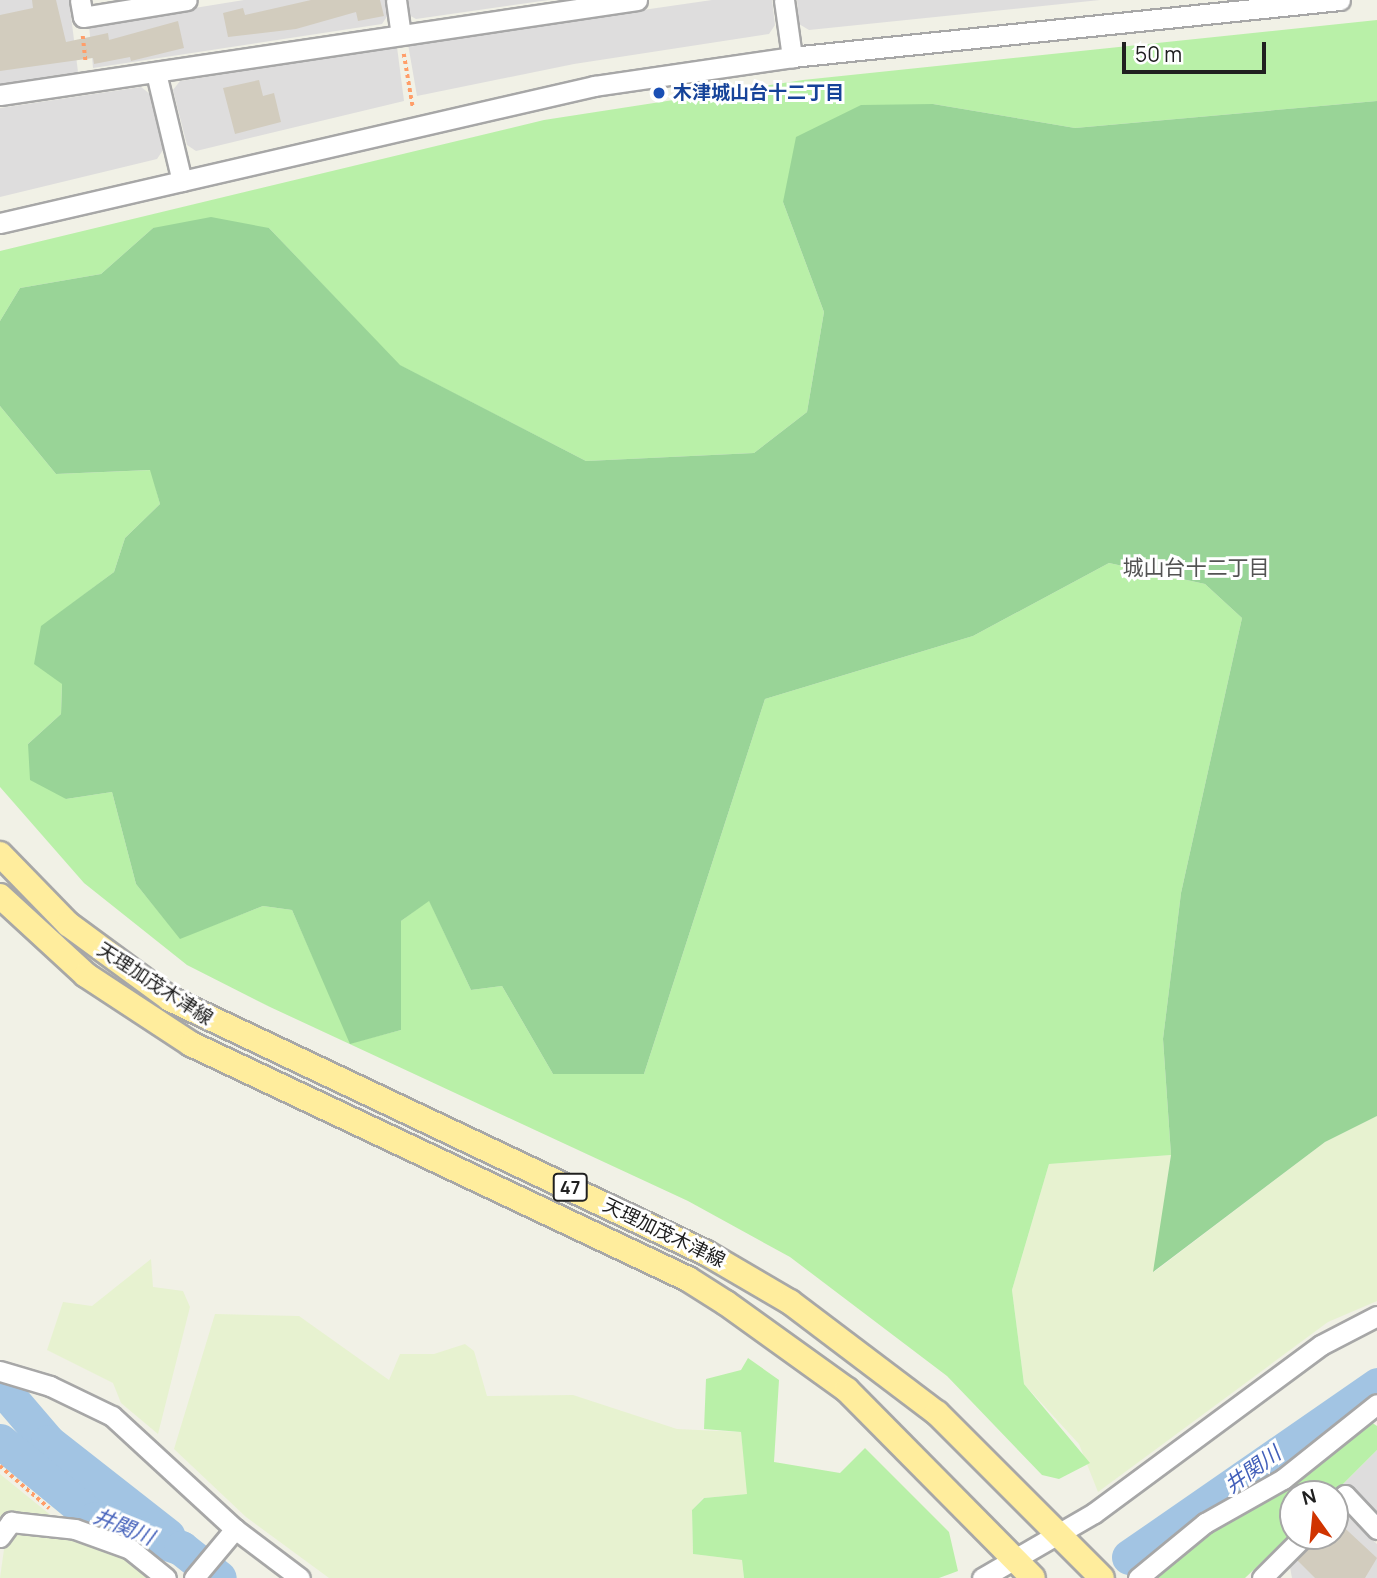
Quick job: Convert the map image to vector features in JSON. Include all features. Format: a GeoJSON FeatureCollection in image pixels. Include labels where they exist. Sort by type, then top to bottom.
{"type":"FeatureCollection","features":[{"type":"Feature","properties":{"kind":"main road","name":"天理加茂木津線"},"geometry":{"type":"LineString","coordinates":[[0,854],[84,937],[179,1004],[706,1253],[790,1302],[937,1413],[1102,1578]]}},
{"type":"Feature","properties":{"kind":"main road","name":"天理加茂木津線"},"geometry":{"type":"LineString","coordinates":[[0,896],[86,975],[191,1044],[688,1279],[726,1303],[847,1390],[1033,1578]]}},
{"type":"Feature","properties":{"kind":"street"},"geometry":{"type":"LineString","coordinates":[[82,8],[187,0]]}},
{"type":"Feature","properties":{"kind":"street"},"geometry":{"type":"LineString","coordinates":[[396,0],[401,34]]}},
{"type":"Feature","properties":{"kind":"street"},"geometry":{"type":"LineString","coordinates":[[0,95],[637,0]]}},
{"type":"Feature","properties":{"kind":"street"},"geometry":{"type":"LineString","coordinates":[[784,0],[792,57]]}},
{"type":"Feature","properties":{"kind":"street"},"geometry":{"type":"LineString","coordinates":[[0,223],[479,108],[792,57],[1340,0]]}},
{"type":"Feature","properties":{"kind":"street"},"geometry":{"type":"LineString","coordinates":[[156,73],[182,181]]}},
{"type":"Feature","properties":{"kind":"street"},"geometry":{"type":"LineString","coordinates":[[982,1578],[1094,1513],[1321,1345],[1377,1316]]}},
{"type":"Feature","properties":{"kind":"street"},"geometry":{"type":"LineString","coordinates":[[0,1371],[89,1403],[147,1446],[235,1529],[300,1578]]}},
{"type":"Feature","properties":{"kind":"street"},"geometry":{"type":"LineString","coordinates":[[1138,1578],[1205,1523],[1283,1479],[1377,1404]]}},
{"type":"Feature","properties":{"kind":"street"},"geometry":{"type":"LineString","coordinates":[[1349,1499],[1377,1529]]}},
{"type":"Feature","properties":{"kind":"street"},"geometry":{"type":"LineString","coordinates":[[0,1537],[11,1522],[75,1529],[130,1549],[166,1578]]}},
{"type":"Feature","properties":{"kind":"street"},"geometry":{"type":"LineString","coordinates":[[194,1578],[235,1529]]}},
{"type":"Feature","properties":{"kind":"street"},"geometry":{"type":"LineString","coordinates":[[1267,1576],[1291,1550]]}},
{"type":"Feature","properties":{"kind":"path"},"geometry":{"type":"LineString","coordinates":[[82,8],[89,83]]}},
{"type":"Feature","properties":{"kind":"path"},"geometry":{"type":"LineString","coordinates":[[401,34],[412,108]]}},
{"type":"Feature","properties":{"kind":"path"},"geometry":{"type":"LineString","coordinates":[[0,1465],[75,1529]]}},
{"type":"Feature","properties":{"kind":"shaded area"},"geometry":{"type":"Polygon","coordinates":[[[0,0],[69,0],[78,72],[0,84],[0,0]]]}},
{"type":"Feature","properties":{"kind":"shaded area"},"geometry":{"type":"Polygon","coordinates":[[[244,0],[386,0],[388,15],[382,24],[93,68],[89,25],[244,0]]]}},
{"type":"Feature","properties":{"kind":"shaded area"},"geometry":{"type":"Polygon","coordinates":[[[405,0],[549,0],[416,19],[407,14],[405,0]]]}},
{"type":"Feature","properties":{"kind":"shaded area"},"geometry":{"type":"Polygon","coordinates":[[[712,0],[772,0],[775,25],[769,34],[574,64],[417,96],[408,44],[712,0]]]}},
{"type":"Feature","properties":{"kind":"shaded area"},"geometry":{"type":"Polygon","coordinates":[[[797,0],[1100,0],[809,30],[799,24],[797,0]]]}},
{"type":"Feature","properties":{"kind":"shaded area"},"geometry":{"type":"Polygon","coordinates":[[[397,47],[404,101],[196,151],[187,145],[173,90],[180,81],[397,47]]]}},
{"type":"Feature","properties":{"kind":"shaded area"},"geometry":{"type":"Polygon","coordinates":[[[141,87],[150,94],[163,150],[157,159],[0,197],[0,108],[141,87]]]}},
{"type":"Feature","properties":{"kind":"shaded area"},"geometry":{"type":"Polygon","coordinates":[[[1377,1450],[1377,1518],[1349,1490],[1347,1480],[1377,1450]]]}},
{"type":"Feature","properties":{"kind":"shaded area"},"geometry":{"type":"Polygon","coordinates":[[[1349,1517],[1377,1544],[1377,1578],[1292,1578],[1289,1562],[1301,1550],[1349,1550],[1349,1517]]]}},
{"type":"Feature","properties":{"kind":"green space"},"geometry":{"type":"Polygon","coordinates":[[[1377,20],[1377,101],[1075,128],[933,104],[783,202],[824,312],[807,412],[754,453],[586,461],[399,365],[269,228],[153,228],[101,274],[20,288],[0,321],[0,251],[544,120],[803,80],[1377,20]]]}},
{"type":"Feature","properties":{"kind":"green space"},"geometry":{"type":"Polygon","coordinates":[[[1377,101],[1377,1116],[1325,1142],[1153,1272],[1171,1155],[1163,1039],[1181,893],[1242,618],[1205,584],[1109,563],[973,636],[765,699],[644,1074],[553,1074],[502,986],[471,990],[429,901],[401,921],[401,1030],[350,1044],[292,910],[263,906],[180,939],[136,884],[112,792],[66,799],[30,780],[28,744],[61,714],[62,684],[34,664],[41,626],[114,572],[125,538],[160,504],[150,470],[56,474],[0,406],[0,321],[20,288],[101,274],[153,228],[211,217],[269,228],[400,365],[586,461],[754,453],[807,412],[824,312],[783,202],[796,137],[861,105],[933,104],[1075,128],[1377,101]]]}},
{"type":"Feature","properties":{"kind":"green space"},"geometry":{"type":"Polygon","coordinates":[[[0,406],[56,474],[151,470],[160,504],[125,538],[114,572],[41,627],[62,684],[61,714],[28,744],[66,799],[112,792],[136,884],[180,938],[263,906],[292,910],[351,1043],[401,1030],[401,921],[429,900],[471,990],[502,986],[553,1074],[644,1074],[765,699],[973,636],[1109,563],[1205,584],[1242,618],[1181,893],[1163,1039],[1171,1155],[1049,1164],[1012,1290],[1024,1384],[1090,1463],[1059,1479],[1042,1475],[947,1376],[790,1257],[688,1201],[270,1007],[187,965],[84,883],[0,787],[0,406]]]}},
{"type":"Feature","properties":{"kind":"green space"},"geometry":{"type":"Polygon","coordinates":[[[1377,1116],[1377,1301],[1328,1322],[1098,1492],[1079,1444],[1024,1384],[1012,1290],[1049,1164],[1171,1155],[1154,1272],[1325,1142],[1377,1116]]]}},
{"type":"Feature","properties":{"kind":"green space"},"geometry":{"type":"Polygon","coordinates":[[[151,1259],[153,1287],[183,1291],[190,1307],[158,1434],[121,1403],[113,1383],[47,1350],[63,1302],[92,1306],[151,1259]]]}},
{"type":"Feature","properties":{"kind":"green space"},"geometry":{"type":"Polygon","coordinates":[[[215,1314],[299,1316],[389,1380],[400,1354],[434,1354],[465,1344],[474,1351],[487,1396],[573,1395],[677,1429],[741,1432],[748,1494],[703,1498],[692,1510],[693,1554],[742,1560],[744,1578],[329,1578],[246,1517],[174,1449],[215,1314]]]}},
{"type":"Feature","properties":{"kind":"green space"},"geometry":{"type":"Polygon","coordinates":[[[748,1358],[779,1380],[774,1462],[840,1473],[865,1448],[949,1532],[958,1571],[939,1578],[744,1578],[742,1560],[693,1554],[692,1510],[704,1498],[747,1494],[741,1432],[704,1429],[706,1379],[741,1370],[748,1358]]]}},
{"type":"Feature","properties":{"kind":"green space"},"geometry":{"type":"Polygon","coordinates":[[[1365,1418],[1377,1426],[1377,1450],[1347,1480],[1294,1480],[1365,1418]]]}},
{"type":"Feature","properties":{"kind":"green space"},"geometry":{"type":"Polygon","coordinates":[[[0,1474],[53,1517],[0,1525],[0,1474]]]}},
{"type":"Feature","properties":{"kind":"green space"},"geometry":{"type":"Polygon","coordinates":[[[1279,1493],[1279,1545],[1245,1578],[1149,1578],[1222,1520],[1271,1500],[1279,1493]]]}},
{"type":"Feature","properties":{"kind":"green space"},"geometry":{"type":"Polygon","coordinates":[[[7,1528],[70,1535],[127,1554],[157,1578],[0,1578],[7,1528]]]}},
{"type":"Feature","properties":{"kind":"building"},"geometry":{"type":"Polygon","coordinates":[[[32,0],[56,0],[66,42],[108,33],[109,40],[178,21],[184,48],[131,61],[130,57],[94,64],[93,58],[0,71],[0,15],[33,8],[32,0]]]}},
{"type":"Feature","properties":{"kind":"building"},"geometry":{"type":"Polygon","coordinates":[[[311,0],[380,0],[384,16],[358,21],[356,12],[296,29],[228,37],[223,13],[243,8],[245,15],[311,0]]]}},
{"type":"Feature","properties":{"kind":"building"},"geometry":{"type":"Polygon","coordinates":[[[259,80],[263,96],[274,93],[281,122],[235,134],[223,88],[259,80]]]}},
{"type":"Feature","properties":{"kind":"building"},"geometry":{"type":"Polygon","coordinates":[[[1349,1532],[1377,1558],[1365,1578],[1315,1578],[1297,1560],[1306,1550],[1349,1550],[1349,1532]]]}},
{"type":"Feature","properties":{"kind":"waterway","name":"井関川"},"geometry":{"type":"LineString","coordinates":[[1129,1557],[1377,1385]]}},
{"type":"Feature","properties":{"kind":"waterway"},"geometry":{"type":"LineString","coordinates":[[0,1386],[48,1442],[168,1536]]}},
{"type":"Feature","properties":{"kind":"waterway","name":"井関川"},"geometry":{"type":"LineString","coordinates":[[0,1441],[95,1519],[181,1548],[219,1578]]}},
{"type":"Feature","properties":{"kind":"place","name":"木津城山台十二丁目"},"geometry":{"type":"Point","coordinates":[659,93]}},
{"type":"Feature","properties":{"kind":"district","name":"城山台十二丁目"},"geometry":{"type":"Point","coordinates":[1196,567]}}]}
